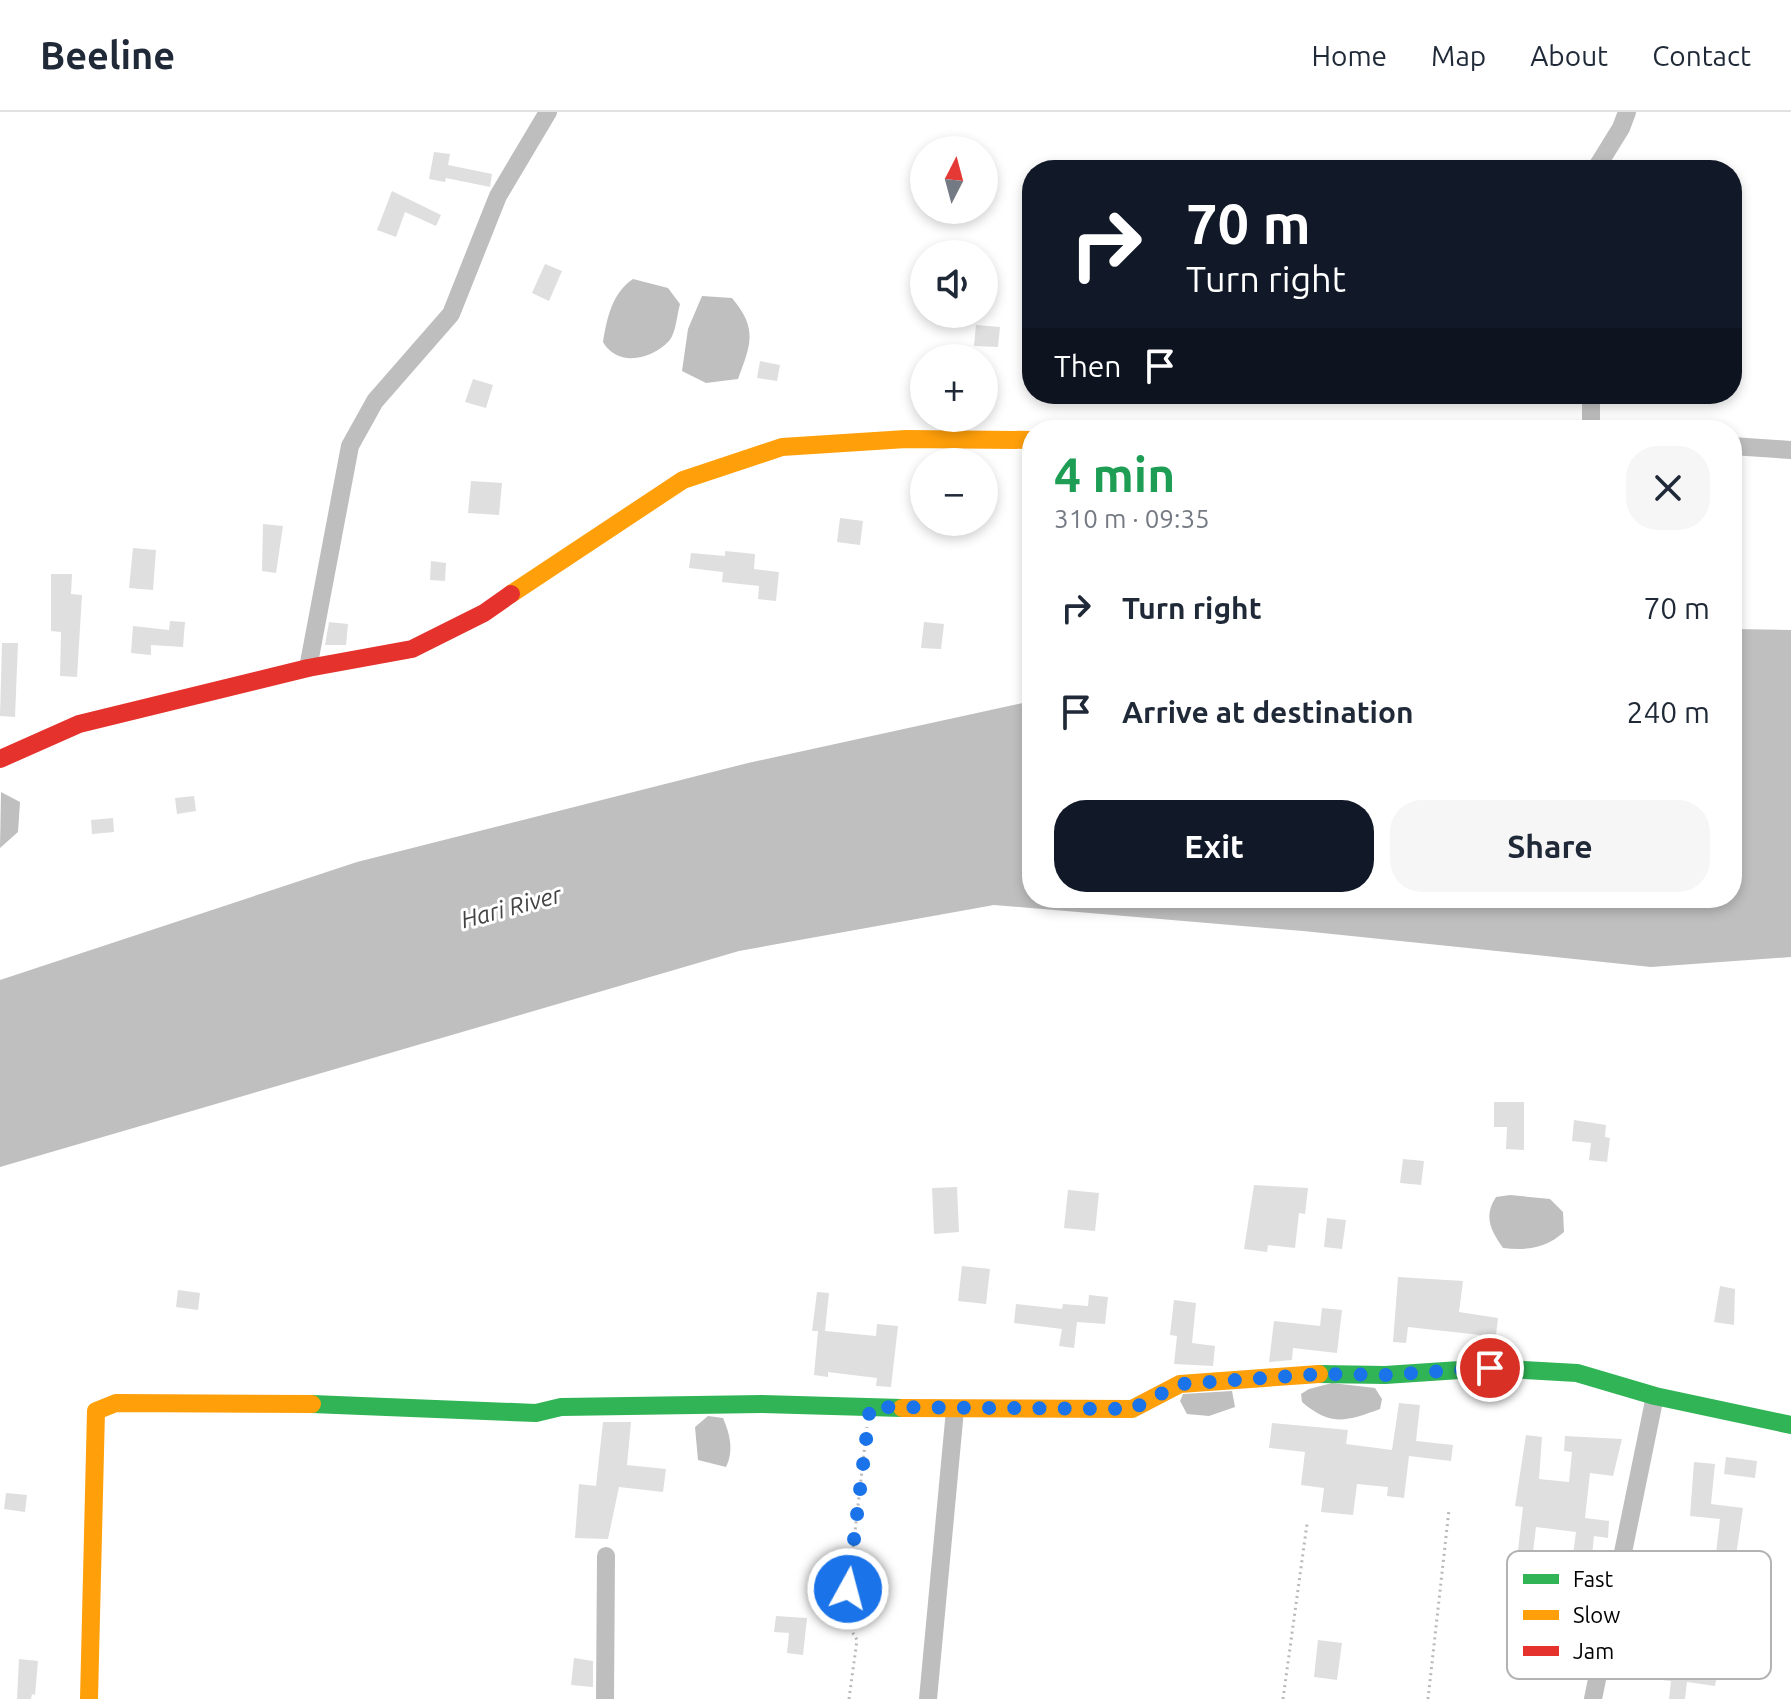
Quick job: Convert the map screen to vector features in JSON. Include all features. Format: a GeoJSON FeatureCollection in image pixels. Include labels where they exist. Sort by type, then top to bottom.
{"type":"FeatureCollection","features":[{"type":"Feature","properties":{"kind":"street"},"geometry":{"type":"LineString","coordinates":[[308,668],[350,446],[375,401],[451,314],[498,196],[548,112]]}},
{"type":"Feature","properties":{"kind":"street"},"geometry":{"type":"LineString","coordinates":[[1601,160],[1627,112]]}},
{"type":"Feature","properties":{"kind":"street"},"geometry":{"type":"LineString","coordinates":[[0,759],[79,724],[308,668],[412,649],[484,613],[581,545],[683,480],[782,447],[906,439],[1022,440]]}},
{"type":"Feature","properties":{"kind":"street"},"geometry":{"type":"LineString","coordinates":[[1742,447],[1791,450]]}},
{"type":"Feature","properties":{"kind":"street"},"geometry":{"type":"LineString","coordinates":[[89,1699],[96,1411],[116,1403],[257,1402],[536,1413],[561,1407],[762,1404],[955,1410],[1132,1409],[1180,1384],[1321,1374],[1385,1375],[1490,1368],[1577,1373],[1655,1396],[1791,1425]]}},
{"type":"Feature","properties":{"kind":"street"},"geometry":{"type":"LineString","coordinates":[[1623,1551],[1655,1396]]}},
{"type":"Feature","properties":{"kind":"street"},"geometry":{"type":"LineString","coordinates":[[928,1699],[955,1410]]}},
{"type":"Feature","properties":{"kind":"street"},"geometry":{"type":"LineString","coordinates":[[605,1699],[606,1556]]}},
{"type":"Feature","properties":{"kind":"street"},"geometry":{"type":"LineString","coordinates":[[1593,1699],[1597,1679]]}},
{"type":"Feature","properties":{"kind":"path"},"geometry":{"type":"LineString","coordinates":[[849,1699],[857,1640],[845,1619],[870,1407]]}},
{"type":"Feature","properties":{"kind":"path"},"geometry":{"type":"LineString","coordinates":[[1428,1699],[1449,1510]]}},
{"type":"Feature","properties":{"kind":"path"},"geometry":{"type":"LineString","coordinates":[[1283,1699],[1307,1524]]}},
{"type":"Feature","properties":{"kind":"water"},"geometry":{"type":"Polygon","coordinates":[[[633,279],[668,288],[680,304],[671,338],[662,348],[644,356],[625,358],[609,350],[603,342],[615,299],[633,279]]]}},
{"type":"Feature","properties":{"kind":"water"},"geometry":{"type":"Polygon","coordinates":[[[702,296],[732,298],[746,319],[749,346],[738,379],[706,383],[682,371],[688,329],[702,296]]]}},
{"type":"Feature","properties":{"kind":"water"},"geometry":{"type":"Polygon","coordinates":[[[1742,629],[1791,630],[1791,957],[1651,967],[1303,931],[1030,908],[1742,908],[1742,629]]]}},
{"type":"Feature","properties":{"kind":"water","name":"Hari River"},"geometry":{"type":"Polygon","coordinates":[[[1022,703],[1022,907],[994,905],[739,951],[0,1167],[0,980],[357,862],[748,763],[1022,703]]]}},
{"type":"Feature","properties":{"kind":"water"},"geometry":{"type":"Polygon","coordinates":[[[1,792],[20,802],[18,832],[0,848],[1,792]]]}},
{"type":"Feature","properties":{"kind":"water"},"geometry":{"type":"Polygon","coordinates":[[[1510,1195],[1550,1199],[1563,1212],[1564,1232],[1536,1247],[1503,1248],[1492,1230],[1489,1217],[1496,1197],[1510,1195]]]}},
{"type":"Feature","properties":{"kind":"water"},"geometry":{"type":"Polygon","coordinates":[[[1332,1383],[1375,1388],[1382,1399],[1380,1409],[1340,1419],[1322,1415],[1302,1402],[1301,1394],[1332,1383]]]}},
{"type":"Feature","properties":{"kind":"water"},"geometry":{"type":"Polygon","coordinates":[[[1232,1391],[1235,1407],[1209,1416],[1187,1414],[1180,1401],[1183,1394],[1232,1391]]]}},
{"type":"Feature","properties":{"kind":"water"},"geometry":{"type":"Polygon","coordinates":[[[708,1416],[723,1418],[730,1449],[726,1467],[698,1460],[695,1427],[708,1416]]]}},
{"type":"Feature","properties":{"kind":"building"},"geometry":{"type":"Polygon","coordinates":[[[434,152],[450,154],[448,165],[492,174],[490,187],[446,178],[445,182],[429,179],[434,152]]]}},
{"type":"Feature","properties":{"kind":"building"},"geometry":{"type":"Polygon","coordinates":[[[392,191],[441,215],[436,226],[405,212],[396,237],[377,230],[392,191]]]}},
{"type":"Feature","properties":{"kind":"building"},"geometry":{"type":"Polygon","coordinates":[[[545,264],[562,271],[549,301],[532,293],[545,264]]]}},
{"type":"Feature","properties":{"kind":"building"},"geometry":{"type":"Polygon","coordinates":[[[1000,327],[998,347],[998,344],[974,344],[976,328],[1000,327]]]}},
{"type":"Feature","properties":{"kind":"building"},"geometry":{"type":"Polygon","coordinates":[[[760,361],[780,365],[777,381],[757,378],[760,361]]]}},
{"type":"Feature","properties":{"kind":"building"},"geometry":{"type":"Polygon","coordinates":[[[473,379],[493,385],[486,408],[465,402],[473,379]]]}},
{"type":"Feature","properties":{"kind":"building"},"geometry":{"type":"Polygon","coordinates":[[[471,481],[502,483],[499,515],[468,513],[471,481]]]}},
{"type":"Feature","properties":{"kind":"building"},"geometry":{"type":"Polygon","coordinates":[[[840,518],[863,521],[860,545],[837,542],[840,518]]]}},
{"type":"Feature","properties":{"kind":"building"},"geometry":{"type":"Polygon","coordinates":[[[263,524],[283,526],[276,573],[262,571],[263,524]]]}},
{"type":"Feature","properties":{"kind":"building"},"geometry":{"type":"Polygon","coordinates":[[[133,548],[156,550],[153,590],[129,588],[133,548]]]}},
{"type":"Feature","properties":{"kind":"building"},"geometry":{"type":"Polygon","coordinates":[[[725,551],[755,554],[754,569],[779,572],[776,601],[758,599],[759,586],[722,582],[723,572],[689,568],[691,553],[725,556],[725,551]]]}},
{"type":"Feature","properties":{"kind":"building"},"geometry":{"type":"Polygon","coordinates":[[[431,561],[446,563],[445,581],[430,580],[431,561]]]}},
{"type":"Feature","properties":{"kind":"building"},"geometry":{"type":"Polygon","coordinates":[[[51,574],[72,574],[71,594],[82,595],[77,677],[60,676],[61,632],[51,631],[51,574]]]}},
{"type":"Feature","properties":{"kind":"building"},"geometry":{"type":"Polygon","coordinates":[[[170,621],[185,622],[183,647],[151,645],[151,655],[131,653],[133,626],[169,630],[170,621]]]}},
{"type":"Feature","properties":{"kind":"building"},"geometry":{"type":"Polygon","coordinates":[[[329,622],[348,624],[346,645],[325,645],[329,622]]]}},
{"type":"Feature","properties":{"kind":"building"},"geometry":{"type":"Polygon","coordinates":[[[924,622],[944,624],[941,649],[921,648],[924,622]]]}},
{"type":"Feature","properties":{"kind":"building"},"geometry":{"type":"Polygon","coordinates":[[[2,643],[18,643],[15,717],[0,716],[2,643]]]}},
{"type":"Feature","properties":{"kind":"building"},"geometry":{"type":"Polygon","coordinates":[[[194,796],[196,811],[177,814],[175,798],[194,796]]]}},
{"type":"Feature","properties":{"kind":"building"},"geometry":{"type":"Polygon","coordinates":[[[113,818],[114,832],[92,834],[91,820],[113,818]]]}},
{"type":"Feature","properties":{"kind":"building"},"geometry":{"type":"Polygon","coordinates":[[[1494,1102],[1524,1102],[1524,1150],[1506,1149],[1507,1127],[1494,1127],[1494,1102]]]}},
{"type":"Feature","properties":{"kind":"building"},"geometry":{"type":"Polygon","coordinates":[[[1574,1120],[1606,1125],[1605,1137],[1610,1138],[1607,1162],[1589,1160],[1591,1143],[1572,1141],[1574,1120]]]}},
{"type":"Feature","properties":{"kind":"building"},"geometry":{"type":"Polygon","coordinates":[[[1403,1159],[1424,1161],[1421,1185],[1400,1183],[1403,1159]]]}},
{"type":"Feature","properties":{"kind":"building"},"geometry":{"type":"Polygon","coordinates":[[[1254,1185],[1308,1188],[1305,1214],[1299,1213],[1295,1248],[1268,1245],[1267,1252],[1244,1249],[1254,1185]]]}},
{"type":"Feature","properties":{"kind":"building"},"geometry":{"type":"Polygon","coordinates":[[[957,1187],[959,1232],[934,1234],[932,1188],[957,1187]]]}},
{"type":"Feature","properties":{"kind":"building"},"geometry":{"type":"Polygon","coordinates":[[[1068,1190],[1099,1193],[1095,1231],[1064,1228],[1068,1190]]]}},
{"type":"Feature","properties":{"kind":"building"},"geometry":{"type":"Polygon","coordinates":[[[1327,1218],[1346,1220],[1342,1249],[1324,1247],[1327,1218]]]}},
{"type":"Feature","properties":{"kind":"building"},"geometry":{"type":"Polygon","coordinates":[[[962,1266],[990,1269],[986,1304],[958,1301],[962,1266]]]}},
{"type":"Feature","properties":{"kind":"building"},"geometry":{"type":"Polygon","coordinates":[[[1398,1277],[1463,1281],[1459,1312],[1498,1318],[1495,1343],[1479,1341],[1480,1335],[1408,1327],[1406,1343],[1393,1342],[1398,1277]]]}},
{"type":"Feature","properties":{"kind":"building"},"geometry":{"type":"Polygon","coordinates":[[[1720,1286],[1735,1289],[1734,1325],[1714,1322],[1720,1286]]]}},
{"type":"Feature","properties":{"kind":"building"},"geometry":{"type":"Polygon","coordinates":[[[178,1290],[200,1293],[198,1310],[176,1307],[178,1290]]]}},
{"type":"Feature","properties":{"kind":"building"},"geometry":{"type":"Polygon","coordinates":[[[817,1292],[829,1293],[825,1331],[876,1336],[877,1324],[898,1326],[891,1387],[876,1386],[877,1378],[828,1372],[828,1377],[814,1375],[818,1331],[812,1331],[817,1292]]]}},
{"type":"Feature","properties":{"kind":"building"},"geometry":{"type":"Polygon","coordinates":[[[1089,1295],[1108,1297],[1105,1324],[1077,1322],[1074,1348],[1059,1346],[1062,1329],[1014,1323],[1016,1304],[1062,1309],[1063,1304],[1088,1306],[1089,1295]]]}},
{"type":"Feature","properties":{"kind":"building"},"geometry":{"type":"Polygon","coordinates":[[[1174,1300],[1196,1303],[1192,1343],[1215,1346],[1213,1366],[1174,1364],[1177,1336],[1170,1335],[1174,1300]]]}},
{"type":"Feature","properties":{"kind":"building"},"geometry":{"type":"Polygon","coordinates":[[[1322,1308],[1342,1310],[1337,1353],[1293,1348],[1292,1360],[1269,1362],[1274,1321],[1320,1326],[1322,1308]]]}},
{"type":"Feature","properties":{"kind":"building"},"geometry":{"type":"Polygon","coordinates":[[[1399,1403],[1420,1405],[1416,1441],[1453,1445],[1451,1461],[1409,1456],[1404,1498],[1387,1496],[1388,1487],[1357,1484],[1353,1515],[1321,1512],[1324,1488],[1301,1485],[1305,1452],[1269,1448],[1272,1423],[1348,1430],[1346,1444],[1392,1450],[1399,1403]]]}},
{"type":"Feature","properties":{"kind":"building"},"geometry":{"type":"Polygon","coordinates":[[[603,1422],[631,1422],[627,1465],[666,1469],[663,1492],[619,1487],[608,1539],[575,1538],[579,1484],[596,1486],[603,1422]]]}},
{"type":"Feature","properties":{"kind":"building"},"geometry":{"type":"Polygon","coordinates":[[[1526,1435],[1542,1437],[1539,1479],[1569,1482],[1572,1452],[1564,1451],[1565,1436],[1622,1439],[1613,1476],[1590,1473],[1585,1518],[1609,1521],[1608,1538],[1594,1536],[1592,1551],[1573,1551],[1576,1532],[1536,1527],[1533,1551],[1518,1550],[1523,1507],[1515,1506],[1526,1435]]]}},
{"type":"Feature","properties":{"kind":"building"},"geometry":{"type":"Polygon","coordinates":[[[1726,1457],[1757,1461],[1755,1478],[1724,1474],[1726,1457]]]}},
{"type":"Feature","properties":{"kind":"building"},"geometry":{"type":"Polygon","coordinates":[[[1694,1462],[1715,1464],[1711,1504],[1743,1508],[1737,1551],[1716,1551],[1720,1519],[1690,1516],[1694,1462]]]}},
{"type":"Feature","properties":{"kind":"building"},"geometry":{"type":"Polygon","coordinates":[[[6,1493],[27,1495],[25,1512],[4,1509],[6,1493]]]}},
{"type":"Feature","properties":{"kind":"building"},"geometry":{"type":"Polygon","coordinates":[[[776,1616],[807,1618],[803,1655],[787,1653],[789,1633],[774,1632],[776,1616]]]}},
{"type":"Feature","properties":{"kind":"building"},"geometry":{"type":"Polygon","coordinates":[[[1318,1640],[1342,1643],[1337,1680],[1314,1677],[1318,1640]]]}},
{"type":"Feature","properties":{"kind":"building"},"geometry":{"type":"Polygon","coordinates":[[[574,1658],[593,1661],[593,1687],[571,1685],[574,1658]]]}},
{"type":"Feature","properties":{"kind":"building"},"geometry":{"type":"Polygon","coordinates":[[[19,1659],[38,1661],[35,1695],[32,1694],[31,1699],[17,1699],[19,1659]]]}},
{"type":"Feature","properties":{"kind":"building"},"geometry":{"type":"Polygon","coordinates":[[[1716,1679],[1715,1686],[1687,1682],[1685,1699],[1669,1699],[1671,1681],[1662,1680],[1716,1679]]]}},
{"type":"Feature","properties":{"kind":"traffic: fast"},"geometry":{"type":"LineString","coordinates":[[1319,1374],[1385,1375],[1490,1368],[1577,1373],[1655,1396],[1791,1425]]}},
{"type":"Feature","properties":{"kind":"traffic: fast"},"geometry":{"type":"LineString","coordinates":[[312,1404],[536,1413],[561,1407],[762,1404],[902,1408]]}},
{"type":"Feature","properties":{"kind":"traffic: slow"},"geometry":{"type":"LineString","coordinates":[[511,594],[683,480],[782,447],[906,439],[1022,440]]}},
{"type":"Feature","properties":{"kind":"traffic: slow"},"geometry":{"type":"LineString","coordinates":[[902,1408],[1132,1409],[1180,1384],[1319,1374]]}},
{"type":"Feature","properties":{"kind":"traffic: slow"},"geometry":{"type":"LineString","coordinates":[[89,1699],[96,1411],[116,1403],[312,1404]]}},
{"type":"Feature","properties":{"kind":"traffic: jam"},"geometry":{"type":"LineString","coordinates":[[0,759],[79,724],[308,668],[412,649],[484,613],[511,594]]}},
{"type":"Feature","properties":{"kind":"route"},"geometry":{"type":"LineString","coordinates":[[848,1589],[870,1407],[1132,1409],[1180,1384],[1321,1374],[1385,1375],[1490,1368]]}}]}
